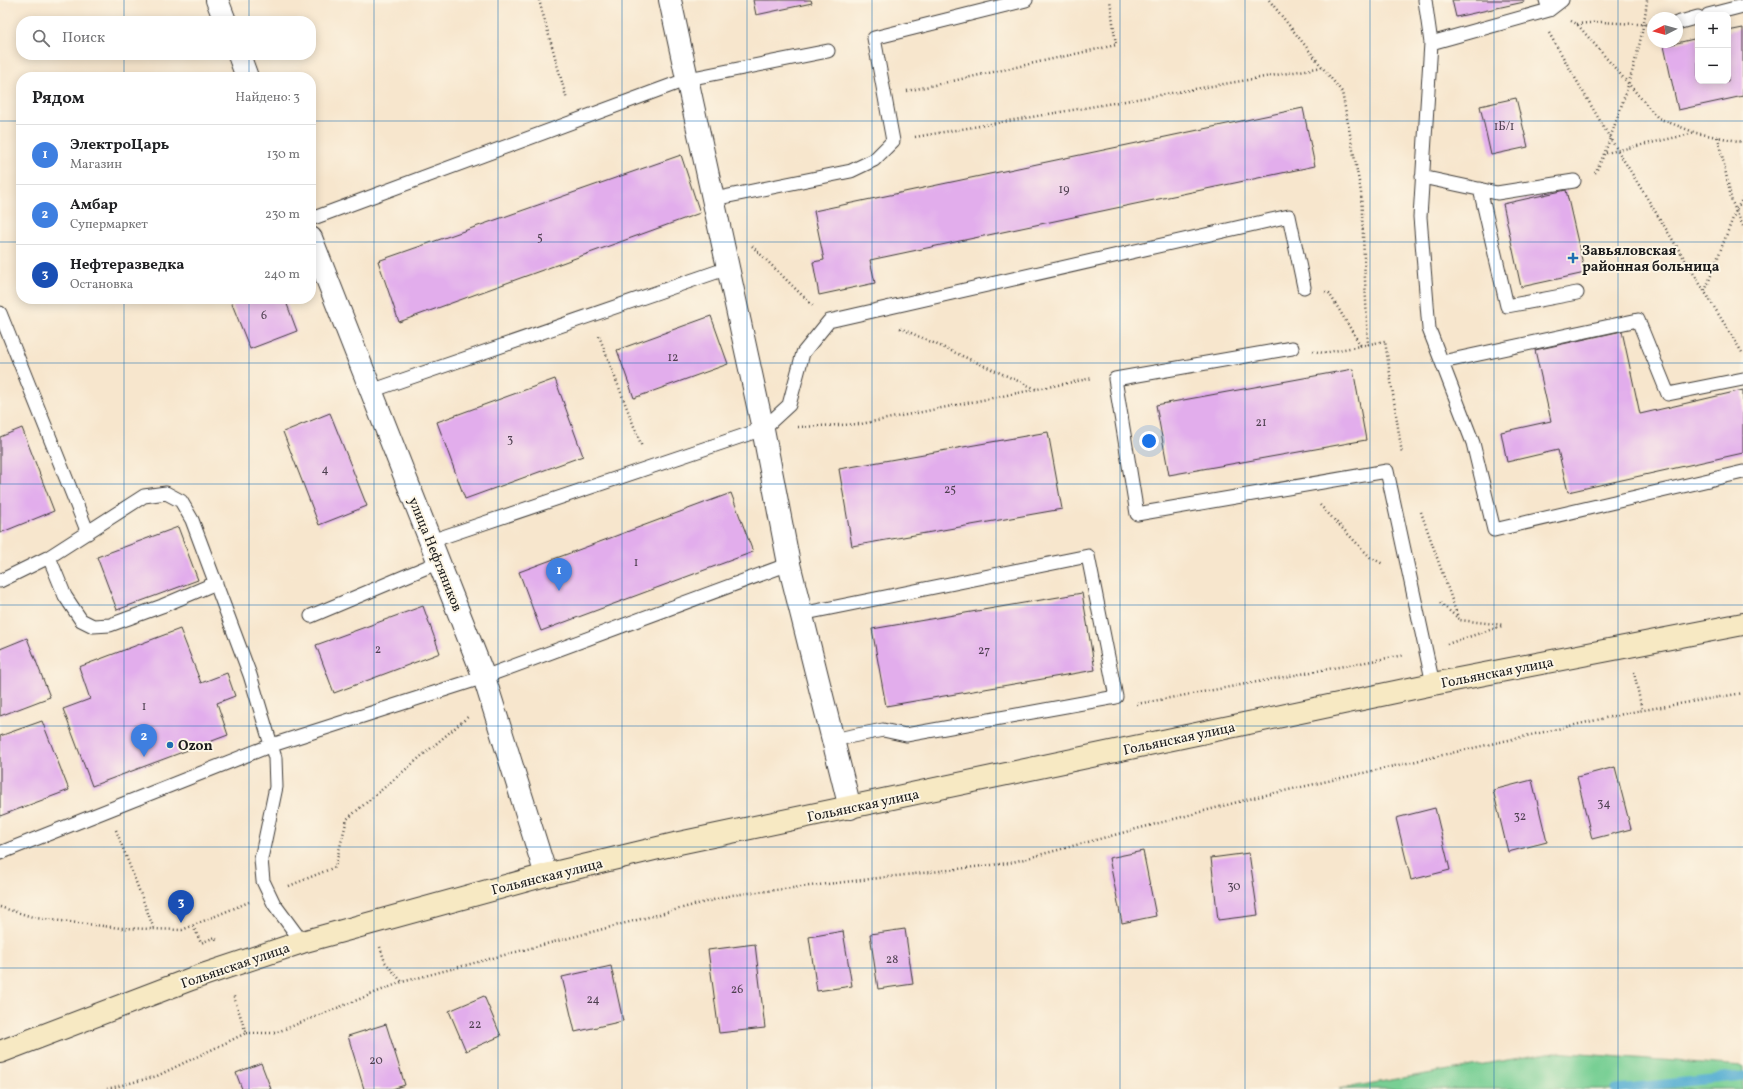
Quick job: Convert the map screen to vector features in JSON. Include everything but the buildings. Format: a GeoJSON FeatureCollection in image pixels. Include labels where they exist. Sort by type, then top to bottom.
{"type":"FeatureCollection","features":[{"type":"Feature","properties":{"kind":"main road","name":"Гольянская улица"},"geometry":{"type":"LineString","coordinates":[[0,1052],[191,979],[302,942],[546,875],[678,843],[1433,684],[1743,624]]}},
{"type":"Feature","properties":{"kind":"street"},"geometry":{"type":"LineString","coordinates":[[217,0],[223,16]]}},
{"type":"Feature","properties":{"kind":"street"},"geometry":{"type":"LineString","coordinates":[[670,0],[763,429],[789,564],[850,808]]}},
{"type":"Feature","properties":{"kind":"street"},"geometry":{"type":"LineString","coordinates":[[241,60],[246,72]]}},
{"type":"Feature","properties":{"kind":"street","name":"улица Нефтяников"},"geometry":{"type":"LineString","coordinates":[[316,251],[484,677],[546,875]]}},
{"type":"Feature","properties":{"kind":"lane"},"geometry":{"type":"LineString","coordinates":[[714,199],[851,171],[874,160],[893,141],[874,38],[1026,0]]}},
{"type":"Feature","properties":{"kind":"lane"},"geometry":{"type":"LineString","coordinates":[[1425,0],[1431,43],[1420,216],[1429,329],[1473,443],[1494,530],[1743,472]]}},
{"type":"Feature","properties":{"kind":"lane"},"geometry":{"type":"LineString","coordinates":[[1431,43],[1544,8],[1562,0]]}},
{"type":"Feature","properties":{"kind":"lane"},"geometry":{"type":"LineString","coordinates":[[1720,12],[1743,6]]}},
{"type":"Feature","properties":{"kind":"lane"},"geometry":{"type":"LineString","coordinates":[[1683,21],[1695,18]]}},
{"type":"Feature","properties":{"kind":"lane"},"geometry":{"type":"LineString","coordinates":[[316,217],[688,80],[828,51]]}},
{"type":"Feature","properties":{"kind":"lane"},"geometry":{"type":"LineString","coordinates":[[1422,177],[1497,193],[1574,182]]}},
{"type":"Feature","properties":{"kind":"lane"},"geometry":{"type":"LineString","coordinates":[[1480,189],[1507,306],[1577,293]]}},
{"type":"Feature","properties":{"kind":"lane"},"geometry":{"type":"LineString","coordinates":[[430,541],[763,429],[789,405],[803,353],[829,321],[1289,216],[1304,287]]}},
{"type":"Feature","properties":{"kind":"lane"},"geometry":{"type":"LineString","coordinates":[[371,391],[728,268]]}},
{"type":"Feature","properties":{"kind":"lane"},"geometry":{"type":"LineString","coordinates":[[0,313],[88,533]]}},
{"type":"Feature","properties":{"kind":"lane"},"geometry":{"type":"LineString","coordinates":[[1442,362],[1638,320],[1668,394],[1743,379]]}},
{"type":"Feature","properties":{"kind":"lane"},"geometry":{"type":"LineString","coordinates":[[1292,348],[1115,379],[1137,514],[1387,471],[1433,684]]}},
{"type":"Feature","properties":{"kind":"lane"},"geometry":{"type":"LineString","coordinates":[[0,581],[49,557],[144,496],[166,493],[181,501],[192,520],[216,583],[250,675],[272,745],[275,758],[276,787],[261,859],[263,881],[274,904],[302,942]]}},
{"type":"Feature","properties":{"kind":"lane"},"geometry":{"type":"LineString","coordinates":[[801,614],[1088,556],[1116,697],[906,735],[883,730],[832,740]]}},
{"type":"Feature","properties":{"kind":"lane"},"geometry":{"type":"LineString","coordinates":[[49,557],[66,596],[81,620],[93,626],[110,625],[162,606],[216,583]]}},
{"type":"Feature","properties":{"kind":"lane"},"geometry":{"type":"LineString","coordinates":[[311,616],[439,562]]}},
{"type":"Feature","properties":{"kind":"lane"},"geometry":{"type":"LineString","coordinates":[[0,853],[272,745],[484,677],[789,564]]}},
{"type":"Feature","properties":{"kind":"path"},"geometry":{"type":"LineString","coordinates":[[539,0],[573,122]]}},
{"type":"Feature","properties":{"kind":"path"},"geometry":{"type":"LineString","coordinates":[[885,96],[1116,45],[1110,0]]}},
{"type":"Feature","properties":{"kind":"path"},"geometry":{"type":"LineString","coordinates":[[1269,0],[1342,92],[1361,192],[1368,344]]}},
{"type":"Feature","properties":{"kind":"path"},"geometry":{"type":"LineString","coordinates":[[1574,182],[1592,179],[1606,153],[1629,83],[1644,26],[1647,0]]}},
{"type":"Feature","properties":{"kind":"path"},"geometry":{"type":"LineString","coordinates":[[1544,8],[1577,24],[1658,118],[1696,133],[1743,142]]}},
{"type":"Feature","properties":{"kind":"path"},"geometry":{"type":"LineString","coordinates":[[1544,8],[1610,138],[1743,354]]}},
{"type":"Feature","properties":{"kind":"path"},"geometry":{"type":"LineString","coordinates":[[1577,24],[1602,22],[1644,26]]}},
{"type":"Feature","properties":{"kind":"path"},"geometry":{"type":"LineString","coordinates":[[893,141],[1322,67]]}},
{"type":"Feature","properties":{"kind":"path"},"geometry":{"type":"LineString","coordinates":[[1606,153],[1696,133]]}},
{"type":"Feature","properties":{"kind":"path"},"geometry":{"type":"LineString","coordinates":[[1718,137],[1732,202],[1743,226]]}},
{"type":"Feature","properties":{"kind":"path"},"geometry":{"type":"LineString","coordinates":[[1705,292],[1736,210],[1743,198]]}},
{"type":"Feature","properties":{"kind":"path"},"geometry":{"type":"LineString","coordinates":[[750,245],[829,321]]}},
{"type":"Feature","properties":{"kind":"path"},"geometry":{"type":"LineString","coordinates":[[1304,287],[1329,293],[1361,346]]}},
{"type":"Feature","properties":{"kind":"path"},"geometry":{"type":"LineString","coordinates":[[866,312],[1037,389]]}},
{"type":"Feature","properties":{"kind":"path"},"geometry":{"type":"LineString","coordinates":[[592,315],[649,468]]}},
{"type":"Feature","properties":{"kind":"path"},"geometry":{"type":"LineString","coordinates":[[763,429],[861,424],[1094,378],[1115,379]]}},
{"type":"Feature","properties":{"kind":"path"},"geometry":{"type":"LineString","coordinates":[[1300,486],[1370,557],[1411,580],[1459,620]]}},
{"type":"Feature","properties":{"kind":"path"},"geometry":{"type":"LineString","coordinates":[[1116,697],[1134,704],[1426,651],[1504,625]]}},
{"type":"Feature","properties":{"kind":"path"},"geometry":{"type":"LineString","coordinates":[[1628,646],[1642,710]]}},
{"type":"Feature","properties":{"kind":"path"},"geometry":{"type":"LineString","coordinates":[[107,1089],[157,1076],[246,1033],[274,1033],[402,982],[732,895],[1009,863],[1253,798],[1642,710],[1743,693]]}},
{"type":"Feature","properties":{"kind":"path"},"geometry":{"type":"LineString","coordinates":[[108,810],[154,929]]}},
{"type":"Feature","properties":{"kind":"path"},"geometry":{"type":"LineString","coordinates":[[373,923],[385,962],[402,982]]}},
{"type":"Feature","properties":{"kind":"path"},"geometry":{"type":"LineString","coordinates":[[193,926],[202,943],[216,937],[246,1033]]}},
{"type":"Feature","properties":{"kind":"green space"},"geometry":{"type":"Polygon","coordinates":[[[1554,1052],[1743,1066],[1743,1089],[1339,1089],[1554,1052]]]}},
{"type":"Feature","properties":{"kind":"waterway"},"geometry":{"type":"LineString","coordinates":[[1616,1089],[1743,1076]]}},
{"type":"Feature","properties":{"kind":"place","name":"Завьяловская районная больница"},"geometry":{"type":"Point","coordinates":[1573,258]}},
{"type":"Feature","properties":{"kind":"place","name":"ЭлектроЦарь"},"geometry":{"type":"Point","coordinates":[559,591]}},
{"type":"Feature","properties":{"kind":"place","name":"Ozon"},"geometry":{"type":"Point","coordinates":[170,745]}},
{"type":"Feature","properties":{"kind":"place","name":"Амбар"},"geometry":{"type":"Point","coordinates":[144,757]}},
{"type":"Feature","properties":{"kind":"place","name":"Нефтеразведка"},"geometry":{"type":"Point","coordinates":[181,923]}}]}
